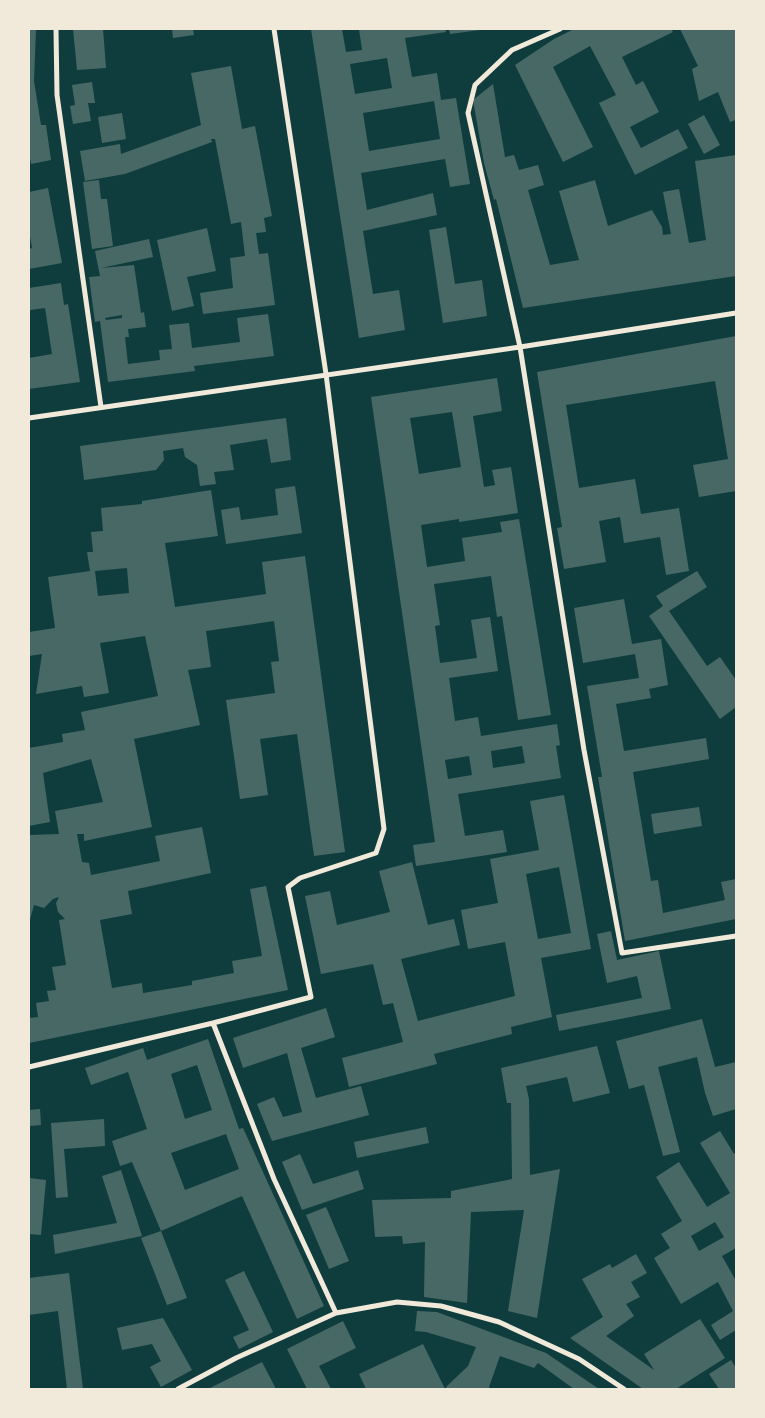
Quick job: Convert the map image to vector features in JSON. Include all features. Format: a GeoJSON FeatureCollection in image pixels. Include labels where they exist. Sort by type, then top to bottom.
{"type":"FeatureCollection","features":[{"type":"Feature","properties":{"kind":"street"},"geometry":{"type":"LineString","coordinates":[[56,29],[57,95],[101,407]]}},
{"type":"Feature","properties":{"kind":"street"},"geometry":{"type":"LineString","coordinates":[[29,1067],[213,1023],[311,997],[288,888],[300,878],[376,853],[384,829],[326,374],[274,29]]}},
{"type":"Feature","properties":{"kind":"street"},"geometry":{"type":"LineString","coordinates":[[560,29],[512,50],[475,85],[468,113],[520,347],[584,750],[622,953],[736,936]]}},
{"type":"Feature","properties":{"kind":"street"},"geometry":{"type":"LineString","coordinates":[[29,418],[520,347],[736,313]]}},
{"type":"Feature","properties":{"kind":"street"},"geometry":{"type":"LineString","coordinates":[[213,1023],[274,1179],[336,1313]]}},
{"type":"Feature","properties":{"kind":"street"},"geometry":{"type":"LineString","coordinates":[[178,1389],[236,1358],[336,1313],[397,1302],[440,1306],[499,1322],[578,1360],[624,1389]]}},
{"type":"Feature","properties":{"kind":"building"},"geometry":{"type":"Polygon","coordinates":[[[29,29],[36,29],[34,81],[41,125],[46,125],[51,160],[31,164],[29,153],[29,29]]]}},
{"type":"Feature","properties":{"kind":"building"},"geometry":{"type":"Polygon","coordinates":[[[73,29],[103,29],[106,68],[77,70],[73,29]]]}},
{"type":"Feature","properties":{"kind":"building"},"geometry":{"type":"Polygon","coordinates":[[[172,29],[193,29],[194,35],[173,38],[172,29]]]}},
{"type":"Feature","properties":{"kind":"building"},"geometry":{"type":"Polygon","coordinates":[[[311,29],[342,29],[346,52],[362,50],[359,29],[445,29],[446,32],[405,38],[412,77],[437,73],[441,100],[456,98],[470,184],[450,187],[445,159],[361,173],[367,210],[433,193],[437,215],[363,231],[373,294],[399,290],[405,330],[359,338],[311,29]],[[387,58],[350,64],[355,94],[392,88],[387,58]],[[434,101],[363,113],[369,151],[440,139],[434,101]]]}},
{"type":"Feature","properties":{"kind":"building"},"geometry":{"type":"Polygon","coordinates":[[[449,29],[480,29],[480,30],[450,34],[449,29]]]}},
{"type":"Feature","properties":{"kind":"building"},"geometry":{"type":"Polygon","coordinates":[[[574,29],[671,29],[673,32],[622,57],[636,85],[643,81],[659,112],[630,127],[641,148],[678,129],[688,148],[635,175],[599,103],[616,95],[590,46],[553,67],[593,147],[563,162],[515,65],[554,39],[574,29]]]}},
{"type":"Feature","properties":{"kind":"building"},"geometry":{"type":"Polygon","coordinates":[[[680,29],[736,29],[736,120],[730,122],[718,92],[699,101],[692,69],[698,66],[680,29]]]}},
{"type":"Feature","properties":{"kind":"building"},"geometry":{"type":"Polygon","coordinates":[[[231,66],[242,129],[255,126],[272,216],[264,218],[266,232],[256,233],[259,254],[268,253],[275,305],[203,314],[200,293],[233,288],[230,258],[245,256],[241,222],[231,224],[215,139],[211,139],[212,142],[125,174],[85,181],[80,151],[120,144],[121,154],[201,125],[191,73],[231,66]]]}},
{"type":"Feature","properties":{"kind":"building"},"geometry":{"type":"Polygon","coordinates":[[[92,82],[95,103],[88,103],[91,121],[73,124],[70,106],[75,105],[72,85],[92,82]]]}},
{"type":"Feature","properties":{"kind":"building"},"geometry":{"type":"Polygon","coordinates":[[[493,84],[505,157],[514,155],[519,170],[538,165],[544,185],[528,190],[550,265],[579,260],[559,191],[595,180],[608,226],[652,210],[662,227],[663,235],[671,234],[663,192],[679,189],[689,243],[706,240],[695,161],[736,155],[736,276],[523,308],[496,199],[494,200],[484,163],[473,100],[493,84]]]}},
{"type":"Feature","properties":{"kind":"building"},"geometry":{"type":"Polygon","coordinates":[[[122,113],[126,139],[102,143],[98,117],[122,113]]]}},
{"type":"Feature","properties":{"kind":"building"},"geometry":{"type":"Polygon","coordinates":[[[704,115],[720,145],[704,154],[688,124],[704,115]]]}},
{"type":"Feature","properties":{"kind":"building"},"geometry":{"type":"Polygon","coordinates":[[[99,180],[101,199],[107,199],[113,246],[92,249],[83,182],[99,180]]]}},
{"type":"Feature","properties":{"kind":"building"},"geometry":{"type":"Polygon","coordinates":[[[48,188],[62,263],[29,269],[29,249],[32,248],[29,231],[29,192],[48,188]]]}},
{"type":"Feature","properties":{"kind":"building"},"geometry":{"type":"Polygon","coordinates":[[[446,227],[455,284],[482,280],[487,316],[443,323],[429,230],[446,227]]]}},
{"type":"Feature","properties":{"kind":"building"},"geometry":{"type":"Polygon","coordinates":[[[207,228],[216,271],[187,277],[194,306],[172,311],[157,240],[207,228]]]}},
{"type":"Feature","properties":{"kind":"building"},"geometry":{"type":"Polygon","coordinates":[[[149,239],[153,257],[101,268],[134,265],[141,313],[144,312],[146,327],[128,329],[129,337],[125,337],[128,364],[160,360],[159,350],[172,349],[169,325],[189,323],[192,348],[240,342],[237,318],[268,314],[274,356],[194,366],[195,371],[108,382],[100,321],[95,322],[89,277],[100,276],[95,251],[149,239]],[[122,315],[105,318],[106,320],[122,318],[122,315]]]}},
{"type":"Feature","properties":{"kind":"building"},"geometry":{"type":"Polygon","coordinates":[[[61,283],[64,305],[68,304],[80,382],[29,389],[29,358],[52,354],[45,308],[30,310],[29,288],[61,283]]]}},
{"type":"Feature","properties":{"kind":"building"},"geometry":{"type":"Polygon","coordinates":[[[736,336],[736,491],[699,497],[693,465],[728,459],[715,381],[566,405],[579,488],[635,479],[641,514],[679,508],[689,571],[666,575],[660,537],[624,543],[620,517],[599,521],[606,562],[564,569],[557,528],[562,527],[537,372],[736,336]]]}},
{"type":"Feature","properties":{"kind":"building"},"geometry":{"type":"Polygon","coordinates":[[[497,378],[502,411],[473,416],[484,487],[495,485],[492,470],[511,467],[518,513],[459,522],[459,519],[421,525],[427,567],[465,561],[462,538],[502,532],[500,522],[519,519],[551,715],[518,720],[502,616],[497,617],[491,576],[434,584],[440,625],[435,626],[440,663],[477,658],[471,620],[490,617],[498,671],[449,678],[455,721],[478,717],[481,736],[557,724],[560,745],[556,746],[561,778],[458,794],[465,836],[503,830],[507,852],[416,866],[413,845],[435,842],[371,397],[497,378]],[[452,412],[410,418],[419,474],[461,467],[452,412]],[[522,746],[491,751],[493,768],[525,763],[522,746]],[[469,756],[445,760],[448,779],[472,775],[469,756]]]}},
{"type":"Feature","properties":{"kind":"building"},"geometry":{"type":"Polygon","coordinates":[[[286,418],[291,460],[271,463],[267,439],[230,445],[234,470],[214,472],[216,484],[200,486],[197,465],[185,457],[183,448],[163,451],[164,460],[156,470],[84,480],[80,446],[286,418]]]}},
{"type":"Feature","properties":{"kind":"building"},"geometry":{"type":"Polygon","coordinates":[[[295,486],[302,533],[226,544],[221,510],[239,507],[241,520],[278,515],[275,489],[295,486]]]}},
{"type":"Feature","properties":{"kind":"building"},"geometry":{"type":"Polygon","coordinates":[[[211,490],[218,536],[165,543],[175,607],[266,594],[262,562],[305,556],[345,852],[314,856],[297,734],[260,739],[268,795],[240,799],[226,700],[275,693],[271,662],[279,661],[274,621],[206,631],[211,667],[188,670],[200,725],[134,739],[152,827],[84,841],[84,834],[77,834],[82,862],[89,863],[91,875],[160,861],[155,836],[202,827],[211,873],[128,891],[132,914],[100,920],[112,988],[142,983],[143,993],[192,985],[192,981],[234,973],[232,961],[262,956],[250,889],[266,886],[288,990],[29,1043],[29,1018],[38,1017],[36,1003],[49,1001],[47,991],[56,990],[52,967],[66,965],[59,920],[65,919],[58,912],[56,903],[59,897],[53,899],[44,908],[34,905],[29,923],[29,835],[59,834],[55,811],[103,802],[91,759],[43,773],[50,822],[29,826],[29,748],[63,742],[62,734],[85,730],[81,712],[158,696],[145,636],[100,643],[109,693],[84,697],[82,686],[36,694],[42,654],[29,656],[29,632],[55,628],[48,577],[90,571],[87,552],[93,552],[91,532],[103,531],[101,508],[142,504],[142,501],[211,490]],[[127,568],[95,571],[98,596],[129,593],[127,568]]]}},
{"type":"Feature","properties":{"kind":"building"},"geometry":{"type":"Polygon","coordinates":[[[697,571],[707,587],[669,611],[707,666],[720,657],[736,680],[736,707],[720,719],[649,616],[663,606],[656,596],[697,571]]]}},
{"type":"Feature","properties":{"kind":"building"},"geometry":{"type":"Polygon","coordinates":[[[624,599],[632,644],[661,639],[668,685],[649,689],[651,698],[616,704],[624,751],[706,738],[709,759],[633,772],[651,881],[658,880],[663,913],[725,900],[721,882],[736,879],[736,919],[625,941],[598,777],[602,777],[587,686],[639,678],[635,654],[583,663],[574,608],[624,599]]]}},
{"type":"Feature","properties":{"kind":"building"},"geometry":{"type":"Polygon","coordinates":[[[564,795],[591,949],[541,958],[552,1017],[511,1027],[512,1034],[434,1054],[437,1064],[349,1087],[342,1058],[403,1042],[393,1003],[383,1005],[373,964],[321,974],[305,896],[330,891],[337,925],[390,912],[379,871],[412,862],[428,925],[454,919],[460,945],[401,959],[418,1021],[515,996],[505,942],[468,949],[461,910],[498,903],[490,859],[539,850],[530,801],[564,795]],[[559,867],[526,874],[538,939],[571,933],[559,867]]]}},
{"type":"Feature","properties":{"kind":"building"},"geometry":{"type":"Polygon","coordinates":[[[699,807],[702,826],[654,834],[651,814],[699,807]]]}},
{"type":"Feature","properties":{"kind":"building"},"geometry":{"type":"Polygon","coordinates":[[[611,931],[617,960],[659,951],[671,1009],[559,1031],[556,1015],[642,998],[637,976],[607,983],[597,934],[611,931]]]}},
{"type":"Feature","properties":{"kind":"building"},"geometry":{"type":"Polygon","coordinates":[[[326,1008],[335,1037],[301,1048],[316,1098],[361,1086],[369,1115],[272,1141],[257,1104],[274,1097],[283,1117],[302,1112],[287,1053],[243,1068],[233,1038],[326,1008]]]}},
{"type":"Feature","properties":{"kind":"building"},"geometry":{"type":"Polygon","coordinates":[[[702,1019],[715,1067],[736,1062],[736,1109],[713,1116],[705,1093],[697,1057],[658,1067],[680,1152],[663,1156],[644,1085],[629,1089],[616,1041],[702,1019]]]}},
{"type":"Feature","properties":{"kind":"building"},"geometry":{"type":"Polygon","coordinates":[[[208,1039],[239,1129],[243,1128],[324,1306],[297,1319],[242,1196],[161,1231],[132,1162],[120,1166],[112,1141],[147,1129],[128,1072],[91,1085],[85,1068],[143,1048],[147,1060],[208,1039]],[[197,1065],[171,1074],[185,1119],[212,1110],[197,1065]],[[226,1134],[171,1153],[185,1190],[239,1169],[226,1134]]]}},
{"type":"Feature","properties":{"kind":"building"},"geometry":{"type":"Polygon","coordinates":[[[597,1046],[610,1093],[573,1102],[567,1077],[526,1086],[529,1099],[530,1175],[560,1169],[537,1318],[508,1311],[524,1210],[471,1212],[467,1303],[424,1297],[425,1242],[403,1244],[402,1236],[375,1237],[372,1200],[451,1198],[451,1191],[512,1179],[511,1103],[507,1103],[501,1068],[597,1046]]]}},
{"type":"Feature","properties":{"kind":"building"},"geometry":{"type":"Polygon","coordinates":[[[40,1109],[41,1125],[29,1126],[29,1110],[40,1109]]]}},
{"type":"Feature","properties":{"kind":"building"},"geometry":{"type":"Polygon","coordinates":[[[104,1119],[105,1146],[64,1149],[68,1197],[56,1198],[51,1123],[104,1119]]]}},
{"type":"Feature","properties":{"kind":"building"},"geometry":{"type":"Polygon","coordinates":[[[426,1127],[429,1143],[357,1158],[354,1142],[426,1127]]]}},
{"type":"Feature","properties":{"kind":"building"},"geometry":{"type":"Polygon","coordinates":[[[720,1131],[734,1154],[736,1152],[736,1248],[722,1256],[736,1281],[736,1330],[720,1340],[711,1325],[733,1311],[718,1282],[681,1304],[654,1258],[670,1248],[661,1234],[682,1221],[656,1177],[679,1162],[707,1207],[730,1193],[700,1143],[720,1131]],[[715,1222],[691,1236],[699,1251],[724,1237],[715,1222]]]}},
{"type":"Feature","properties":{"kind":"building"},"geometry":{"type":"Polygon","coordinates":[[[300,1154],[313,1184],[358,1170],[364,1189],[302,1210],[282,1162],[300,1154]]]}},
{"type":"Feature","properties":{"kind":"building"},"geometry":{"type":"Polygon","coordinates":[[[121,1170],[142,1236],[55,1254],[53,1235],[117,1223],[102,1176],[121,1170]]]}},
{"type":"Feature","properties":{"kind":"building"},"geometry":{"type":"Polygon","coordinates":[[[29,1178],[46,1180],[41,1235],[29,1234],[29,1178]]]}},
{"type":"Feature","properties":{"kind":"building"},"geometry":{"type":"Polygon","coordinates":[[[326,1207],[349,1261],[329,1269],[306,1215],[326,1207]]]}},
{"type":"Feature","properties":{"kind":"building"},"geometry":{"type":"Polygon","coordinates":[[[161,1231],[187,1298],[167,1305],[141,1238],[161,1231]]]}},
{"type":"Feature","properties":{"kind":"building"},"geometry":{"type":"Polygon","coordinates":[[[636,1254],[647,1273],[631,1282],[640,1297],[626,1304],[634,1316],[606,1336],[654,1370],[644,1354],[700,1319],[725,1358],[676,1389],[643,1389],[570,1338],[603,1317],[582,1279],[610,1264],[612,1268],[636,1254]]]}},
{"type":"Feature","properties":{"kind":"building"},"geometry":{"type":"Polygon","coordinates":[[[244,1271],[273,1332],[239,1349],[233,1337],[249,1330],[225,1280],[244,1271]]]}},
{"type":"Feature","properties":{"kind":"building"},"geometry":{"type":"Polygon","coordinates":[[[69,1273],[83,1389],[67,1389],[58,1311],[29,1315],[29,1278],[69,1273]]]}},
{"type":"Feature","properties":{"kind":"building"},"geometry":{"type":"Polygon","coordinates":[[[417,1311],[437,1312],[546,1353],[599,1389],[574,1389],[538,1363],[534,1368],[500,1356],[489,1387],[491,1389],[448,1389],[446,1387],[468,1366],[476,1347],[426,1332],[415,1331],[417,1311]]]}},
{"type":"Feature","properties":{"kind":"building"},"geometry":{"type":"Polygon","coordinates":[[[163,1318],[192,1370],[161,1387],[150,1367],[161,1361],[152,1344],[122,1350],[117,1328],[163,1318]]]}},
{"type":"Feature","properties":{"kind":"building"},"geometry":{"type":"Polygon","coordinates":[[[343,1321],[356,1348],[319,1366],[331,1389],[307,1389],[287,1349],[343,1321]]]}},
{"type":"Feature","properties":{"kind":"building"},"geometry":{"type":"Polygon","coordinates":[[[423,1344],[445,1389],[366,1389],[359,1374],[423,1344]]]}},
{"type":"Feature","properties":{"kind":"building"},"geometry":{"type":"Polygon","coordinates":[[[731,1360],[736,1368],[736,1389],[719,1389],[709,1374],[731,1360]]]}},
{"type":"Feature","properties":{"kind":"building"},"geometry":{"type":"Polygon","coordinates":[[[262,1362],[276,1389],[208,1389],[262,1362]]]}}]}
